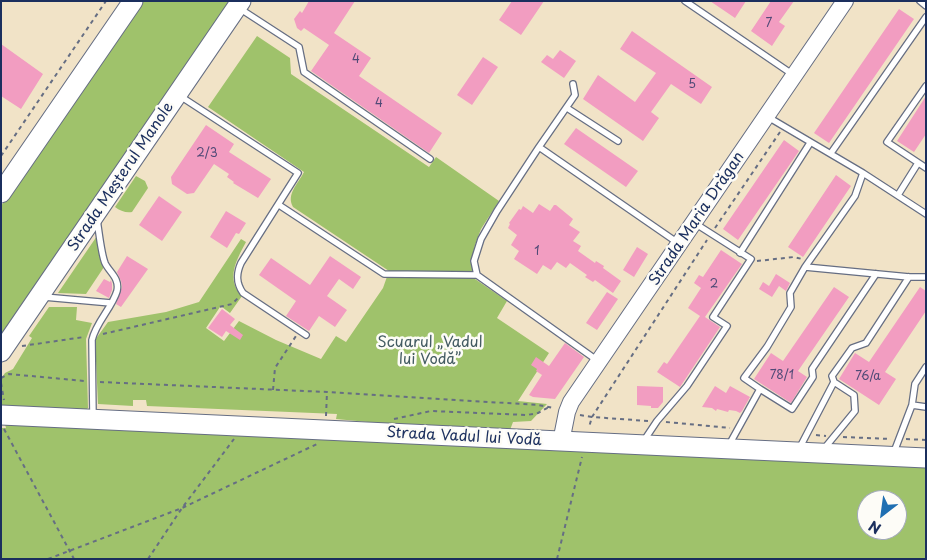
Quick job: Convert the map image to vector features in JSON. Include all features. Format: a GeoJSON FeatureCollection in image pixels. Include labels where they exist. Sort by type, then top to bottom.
{"type":"FeatureCollection","features":[{"type":"Feature","properties":{"kind":"main road"},"geometry":{"type":"LineString","coordinates":[[4,184],[132,1]]}},
{"type":"Feature","properties":{"kind":"main road","name":"Strada Maria Drăgan"},"geometry":{"type":"LineString","coordinates":[[561,442],[567,412],[572,402],[845,1]]}},
{"type":"Feature","properties":{"kind":"main road","name":"Strada Meșterul Manole"},"geometry":{"type":"LineString","coordinates":[[9,350],[40,296],[239,4]]}},
{"type":"Feature","properties":{"kind":"main road","name":"Strada Vadul lui Vodă"},"geometry":{"type":"LineString","coordinates":[[3,414],[641,446],[726,449],[802,444],[820,453],[896,448],[926,458]]}},
{"type":"Feature","properties":{"kind":"lane"},"geometry":{"type":"LineString","coordinates":[[685,1],[693,4],[794,75]]}},
{"type":"Feature","properties":{"kind":"lane"},"geometry":{"type":"LineString","coordinates":[[920,1],[926,6]]}},
{"type":"Feature","properties":{"kind":"lane"},"geometry":{"type":"LineString","coordinates":[[239,4],[299,47],[304,72],[430,159]]}},
{"type":"Feature","properties":{"kind":"lane"},"geometry":{"type":"LineString","coordinates":[[831,153],[926,17]]}},
{"type":"Feature","properties":{"kind":"lane"},"geometry":{"type":"LineString","coordinates":[[477,274],[474,261],[481,239],[539,147],[575,95],[573,84]]}},
{"type":"Feature","properties":{"kind":"lane"},"geometry":{"type":"LineString","coordinates":[[926,86],[887,142],[926,168]]}},
{"type":"Feature","properties":{"kind":"lane"},"geometry":{"type":"LineString","coordinates":[[178,95],[298,173],[241,262],[237,272],[238,287],[243,293],[306,335]]}},
{"type":"Feature","properties":{"kind":"lane"},"geometry":{"type":"LineString","coordinates":[[567,108],[618,141]]}},
{"type":"Feature","properties":{"kind":"lane"},"geometry":{"type":"LineString","coordinates":[[766,116],[863,172],[926,214]]}},
{"type":"Feature","properties":{"kind":"lane"},"geometry":{"type":"LineString","coordinates":[[740,253],[810,143]]}},
{"type":"Feature","properties":{"kind":"lane"},"geometry":{"type":"LineString","coordinates":[[539,147],[679,244]]}},
{"type":"Feature","properties":{"kind":"lane"},"geometry":{"type":"LineString","coordinates":[[898,196],[918,163]]}},
{"type":"Feature","properties":{"kind":"lane"},"geometry":{"type":"LineString","coordinates":[[863,172],[855,196],[809,261],[790,292],[791,307],[767,347],[744,378],[792,409],[813,377],[812,369],[876,274]]}},
{"type":"Feature","properties":{"kind":"lane"},"geometry":{"type":"LineString","coordinates":[[279,205],[384,274],[477,274],[600,363]]}},
{"type":"Feature","properties":{"kind":"lane"},"geometry":{"type":"LineString","coordinates":[[93,419],[92,336],[117,290],[117,281],[105,262],[96,213]]}},
{"type":"Feature","properties":{"kind":"lane"},"geometry":{"type":"LineString","coordinates":[[641,446],[657,421],[687,386],[727,326],[714,317],[751,260],[695,223]]}},
{"type":"Feature","properties":{"kind":"lane"},"geometry":{"type":"LineString","coordinates":[[805,267],[909,278],[926,277]]}},
{"type":"Feature","properties":{"kind":"lane"},"geometry":{"type":"LineString","coordinates":[[820,453],[855,410],[854,395],[834,382],[832,376],[852,348],[866,343],[909,278]]}},
{"type":"Feature","properties":{"kind":"lane"},"geometry":{"type":"LineString","coordinates":[[40,296],[110,303]]}},
{"type":"Feature","properties":{"kind":"lane"},"geometry":{"type":"LineString","coordinates":[[896,448],[912,405],[915,384],[926,367]]}},
{"type":"Feature","properties":{"kind":"lane"},"geometry":{"type":"LineString","coordinates":[[802,444],[834,382]]}},
{"type":"Feature","properties":{"kind":"lane"},"geometry":{"type":"LineString","coordinates":[[726,449],[760,389]]}},
{"type":"Feature","properties":{"kind":"lane"},"geometry":{"type":"LineString","coordinates":[[912,405],[926,407]]}},
{"type":"Feature","properties":{"kind":"path"},"geometry":{"type":"LineString","coordinates":[[1,156],[106,1]]}},
{"type":"Feature","properties":{"kind":"path"},"geometry":{"type":"LineString","coordinates":[[588,433],[592,417],[783,127]]}},
{"type":"Feature","properties":{"kind":"path"},"geometry":{"type":"LineString","coordinates":[[749,263],[794,257],[809,261]]}},
{"type":"Feature","properties":{"kind":"path"},"geometry":{"type":"LineString","coordinates":[[9,350],[25,345],[52,343],[92,336],[232,304],[243,293]]}},
{"type":"Feature","properties":{"kind":"path"},"geometry":{"type":"LineString","coordinates":[[273,390],[275,368],[300,331]]}},
{"type":"Feature","properties":{"kind":"path"},"geometry":{"type":"LineString","coordinates":[[1,378],[9,374],[92,381],[327,392],[549,407],[592,417],[718,425],[737,429]]}},
{"type":"Feature","properties":{"kind":"path"},"geometry":{"type":"LineString","coordinates":[[1,383],[3,414],[74,559]]}},
{"type":"Feature","properties":{"kind":"path"},"geometry":{"type":"LineString","coordinates":[[327,392],[326,416],[329,416]]}},
{"type":"Feature","properties":{"kind":"path"},"geometry":{"type":"LineString","coordinates":[[393,419],[431,411],[527,415],[538,413],[549,407]]}},
{"type":"Feature","properties":{"kind":"path"},"geometry":{"type":"LineString","coordinates":[[148,559],[182,508],[237,436]]}},
{"type":"Feature","properties":{"kind":"path"},"geometry":{"type":"LineString","coordinates":[[802,444],[834,436],[896,448],[926,440]]}},
{"type":"Feature","properties":{"kind":"path"},"geometry":{"type":"LineString","coordinates":[[48,559],[182,508],[319,443]]}},
{"type":"Feature","properties":{"kind":"path"},"geometry":{"type":"LineString","coordinates":[[557,559],[583,452]]}},
{"type":"Feature","properties":{"kind":"green space"},"geometry":{"type":"Polygon","coordinates":[[[142,1],[231,1],[1,337],[1,206],[142,1]]]}},
{"type":"Feature","properties":{"kind":"green space","name":"Scuarul „Vadul lui Vodă”"},"geometry":{"type":"Polygon","coordinates":[[[257,36],[290,58],[291,74],[429,167],[436,157],[499,201],[481,229],[472,259],[475,279],[507,301],[497,318],[549,353],[518,401],[547,404],[531,421],[513,422],[510,430],[400,425],[336,419],[337,414],[147,406],[146,400],[133,400],[133,406],[98,404],[95,340],[108,322],[166,312],[199,302],[241,239],[246,242],[236,262],[233,276],[234,283],[242,296],[230,313],[220,307],[206,328],[224,341],[239,321],[276,340],[321,359],[336,336],[346,342],[383,288],[389,271],[293,207],[291,202],[292,193],[304,172],[208,107],[257,36]]]}},
{"type":"Feature","properties":{"kind":"green space"},"geometry":{"type":"Polygon","coordinates":[[[136,176],[145,181],[148,188],[132,212],[121,211],[115,207],[136,176]]]}},
{"type":"Feature","properties":{"kind":"green space"},"geometry":{"type":"Polygon","coordinates":[[[97,236],[104,267],[86,294],[58,293],[97,236]]]}},
{"type":"Feature","properties":{"kind":"green space"},"geometry":{"type":"Polygon","coordinates":[[[49,307],[77,307],[76,320],[92,323],[86,339],[88,408],[85,411],[1,407],[1,379],[5,373],[13,369],[32,338],[29,336],[49,307]]]}},
{"type":"Feature","properties":{"kind":"green space"},"geometry":{"type":"Polygon","coordinates":[[[5,424],[926,466],[926,559],[1,559],[1,428],[6,428],[5,424]]]}},
{"type":"Feature","properties":{"kind":"building"},"geometry":{"type":"Polygon","coordinates":[[[309,1],[355,1],[334,33],[371,58],[359,76],[442,133],[429,153],[311,71],[329,45],[304,28],[301,31],[297,28],[294,19],[300,11],[302,13],[309,1]]]}},
{"type":"Feature","properties":{"kind":"building"},"geometry":{"type":"Polygon","coordinates":[[[512,1],[544,1],[521,35],[499,20],[512,1]]]}},
{"type":"Feature","properties":{"kind":"building"},"geometry":{"type":"Polygon","coordinates":[[[710,1],[746,1],[735,18],[710,1]]]}},
{"type":"Feature","properties":{"kind":"building"},"geometry":{"type":"Polygon","coordinates":[[[771,1],[794,1],[779,22],[785,26],[772,46],[751,31],[771,1]]]}},
{"type":"Feature","properties":{"kind":"building"},"geometry":{"type":"Polygon","coordinates":[[[899,9],[914,19],[829,143],[814,133],[899,9]]]}},
{"type":"Feature","properties":{"kind":"building"},"geometry":{"type":"Polygon","coordinates":[[[632,31],[712,87],[701,104],[671,84],[651,112],[659,118],[643,141],[583,99],[598,75],[635,102],[656,73],[620,49],[632,31]]]}},
{"type":"Feature","properties":{"kind":"building"},"geometry":{"type":"Polygon","coordinates":[[[1,44],[43,74],[21,109],[1,96],[1,44]]]}},
{"type":"Feature","properties":{"kind":"building"},"geometry":{"type":"Polygon","coordinates":[[[560,50],[576,61],[564,78],[541,62],[547,55],[553,59],[560,50]]]}},
{"type":"Feature","properties":{"kind":"building"},"geometry":{"type":"Polygon","coordinates":[[[483,57],[498,67],[472,105],[457,95],[483,57]]]}},
{"type":"Feature","properties":{"kind":"building"},"geometry":{"type":"Polygon","coordinates":[[[926,96],[926,134],[914,152],[897,141],[926,96]]]}},
{"type":"Feature","properties":{"kind":"building"},"geometry":{"type":"Polygon","coordinates":[[[206,125],[234,144],[229,152],[271,179],[258,198],[233,183],[227,177],[229,174],[214,164],[194,193],[187,194],[172,184],[171,177],[206,125]]]}},
{"type":"Feature","properties":{"kind":"building"},"geometry":{"type":"Polygon","coordinates":[[[576,128],[638,171],[626,187],[564,144],[576,128]]]}},
{"type":"Feature","properties":{"kind":"building"},"geometry":{"type":"Polygon","coordinates":[[[784,140],[799,151],[738,240],[723,229],[784,140]]]}},
{"type":"Feature","properties":{"kind":"building"},"geometry":{"type":"Polygon","coordinates":[[[836,175],[851,186],[803,257],[788,247],[836,175]]]}},
{"type":"Feature","properties":{"kind":"building"},"geometry":{"type":"Polygon","coordinates":[[[159,196],[182,212],[162,241],[139,225],[159,196]]]}},
{"type":"Feature","properties":{"kind":"building"},"geometry":{"type":"Polygon","coordinates":[[[539,204],[550,211],[556,205],[573,219],[569,225],[580,232],[573,241],[581,246],[578,251],[595,263],[596,261],[604,266],[603,268],[621,281],[613,293],[595,280],[593,282],[585,277],[587,275],[570,263],[566,268],[557,262],[551,270],[543,265],[537,274],[514,259],[519,251],[511,245],[517,235],[508,228],[509,223],[523,206],[533,213],[539,204]]]}},
{"type":"Feature","properties":{"kind":"building"},"geometry":{"type":"Polygon","coordinates":[[[226,211],[246,223],[239,234],[236,233],[227,248],[210,237],[226,211]]]}},
{"type":"Feature","properties":{"kind":"building"},"geometry":{"type":"Polygon","coordinates":[[[637,247],[648,254],[634,277],[623,270],[637,247]]]}},
{"type":"Feature","properties":{"kind":"building"},"geometry":{"type":"Polygon","coordinates":[[[721,250],[742,264],[705,317],[720,327],[680,387],[657,372],[664,362],[667,364],[700,316],[688,308],[701,288],[694,283],[699,275],[703,277],[721,250]]]}},
{"type":"Feature","properties":{"kind":"building"},"geometry":{"type":"Polygon","coordinates":[[[127,256],[148,269],[121,307],[116,304],[122,287],[117,272],[127,256]]]}},
{"type":"Feature","properties":{"kind":"building"},"geometry":{"type":"Polygon","coordinates":[[[330,256],[361,277],[353,289],[339,279],[327,296],[347,310],[335,327],[319,316],[309,331],[286,316],[296,301],[259,275],[271,258],[310,285],[330,256]]]}},
{"type":"Feature","properties":{"kind":"building"},"geometry":{"type":"Polygon","coordinates":[[[776,274],[790,283],[786,291],[779,286],[772,297],[759,289],[763,282],[769,286],[776,274]]]}},
{"type":"Feature","properties":{"kind":"building"},"geometry":{"type":"Polygon","coordinates":[[[104,279],[110,282],[111,280],[112,290],[109,298],[96,291],[104,279]]]}},
{"type":"Feature","properties":{"kind":"building"},"geometry":{"type":"Polygon","coordinates":[[[834,287],[849,297],[798,371],[807,377],[791,403],[754,379],[771,353],[783,361],[834,287]]]}},
{"type":"Feature","properties":{"kind":"building"},"geometry":{"type":"Polygon","coordinates":[[[920,287],[926,291],[926,311],[885,372],[896,379],[879,405],[839,379],[855,353],[869,362],[920,287]]]}},
{"type":"Feature","properties":{"kind":"building"},"geometry":{"type":"Polygon","coordinates":[[[607,292],[618,299],[597,330],[586,323],[607,292]]]}},
{"type":"Feature","properties":{"kind":"building"},"geometry":{"type":"Polygon","coordinates":[[[222,309],[235,319],[230,325],[243,335],[240,340],[226,331],[222,337],[208,328],[222,309]]]}},
{"type":"Feature","properties":{"kind":"building"},"geometry":{"type":"Polygon","coordinates":[[[565,343],[584,357],[555,399],[529,395],[542,375],[531,365],[536,357],[549,366],[565,343]]]}},
{"type":"Feature","properties":{"kind":"building"},"geometry":{"type":"Polygon","coordinates":[[[637,386],[663,387],[663,402],[658,408],[637,405],[637,386]]]}},
{"type":"Feature","properties":{"kind":"building"},"geometry":{"type":"Polygon","coordinates":[[[715,386],[726,393],[730,386],[750,397],[740,413],[717,409],[716,411],[712,408],[702,407],[715,386]]]}}]}
